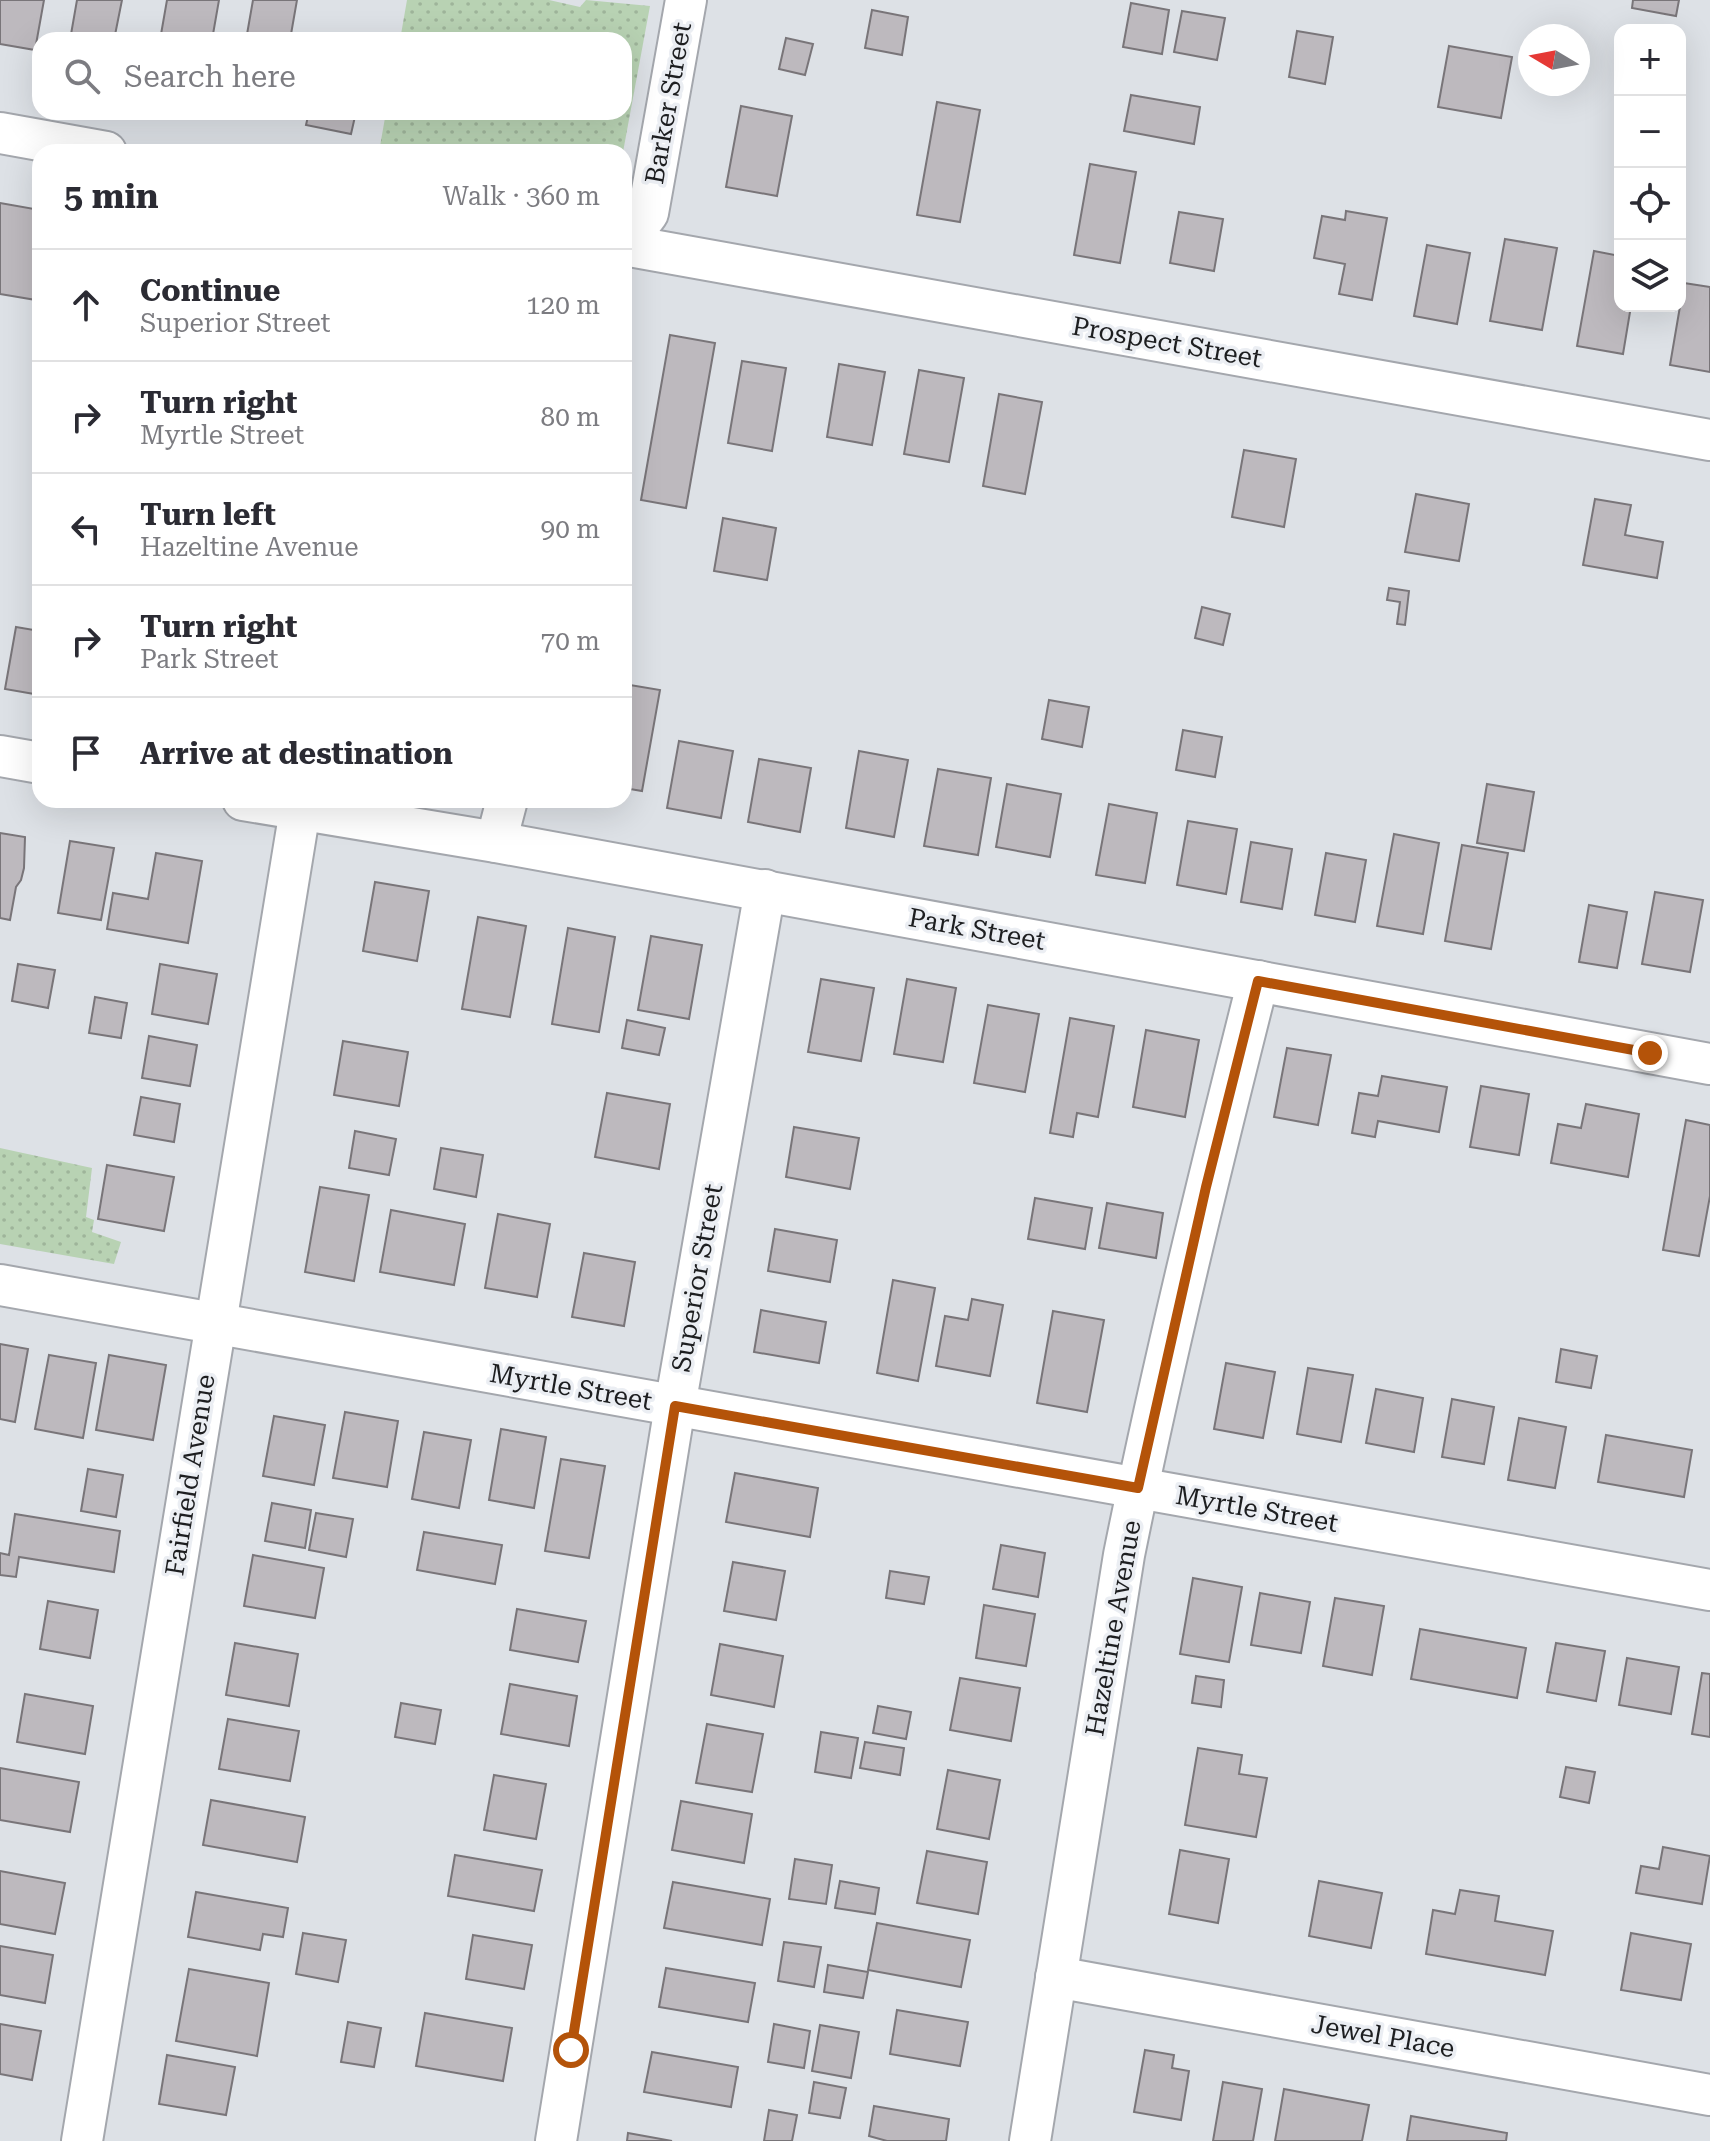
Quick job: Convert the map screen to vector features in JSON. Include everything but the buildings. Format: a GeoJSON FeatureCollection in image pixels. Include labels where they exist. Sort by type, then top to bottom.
{"type":"FeatureCollection","features":[{"type":"Feature","properties":{"kind":"street","name":"Barker Street"},"geometry":{"type":"LineString","coordinates":[[632,234],[648,213],[686,0]]}},
{"type":"Feature","properties":{"kind":"street"},"geometry":{"type":"LineString","coordinates":[[0,133],[61,144]]}},
{"type":"Feature","properties":{"kind":"street","name":"Prospect Street"},"geometry":{"type":"LineString","coordinates":[[632,246],[1710,440]]}},
{"type":"Feature","properties":{"kind":"street"},"geometry":{"type":"LineString","coordinates":[[0,756],[32,762]]}},
{"type":"Feature","properties":{"kind":"street","name":"Park Street"},"geometry":{"type":"LineString","coordinates":[[289,808],[765,890],[1710,1064]]}},
{"type":"Feature","properties":{"kind":"street"},"geometry":{"type":"LineString","coordinates":[[496,842],[505,808]]}},
{"type":"Feature","properties":{"kind":"street","name":"Fairfield Avenue"},"geometry":{"type":"LineString","coordinates":[[82,2141],[300,810]]}},
{"type":"Feature","properties":{"kind":"street","name":"Superior Street"},"geometry":{"type":"LineString","coordinates":[[556,2141],[675,1406],[765,890]]}},
{"type":"Feature","properties":{"kind":"street","name":"Hazeltine Avenue"},"geometry":{"type":"LineString","coordinates":[[1030,2141],[1124,1555],[1206,1187],[1258,981]]}},
{"type":"Feature","properties":{"kind":"street","name":"Myrtle Street"},"geometry":{"type":"LineString","coordinates":[[0,1285],[1710,1590]]}},
{"type":"Feature","properties":{"kind":"street","name":"Jewel Place"},"geometry":{"type":"LineString","coordinates":[[1056,1977],[1710,2095]]}},
{"type":"Feature","properties":{"kind":"green space"},"geometry":{"type":"Polygon","coordinates":[[[407,0],[549,0],[580,7],[586,0],[650,6],[632,103],[632,32],[401,32],[407,0]]]}},
{"type":"Feature","properties":{"kind":"green space"},"geometry":{"type":"Polygon","coordinates":[[[385,120],[629,120],[624,144],[380,144],[385,120]]]}},
{"type":"Feature","properties":{"kind":"green space"},"geometry":{"type":"Polygon","coordinates":[[[0,1148],[92,1168],[86,1217],[94,1220],[92,1232],[121,1242],[114,1264],[0,1244],[0,1148]]]}},
{"type":"Feature","properties":{"kind":"route"},"geometry":{"type":"LineString","coordinates":[[571,2050],[675,1406],[1138,1488],[1206,1187],[1258,981],[1650,1053]]}}]}
